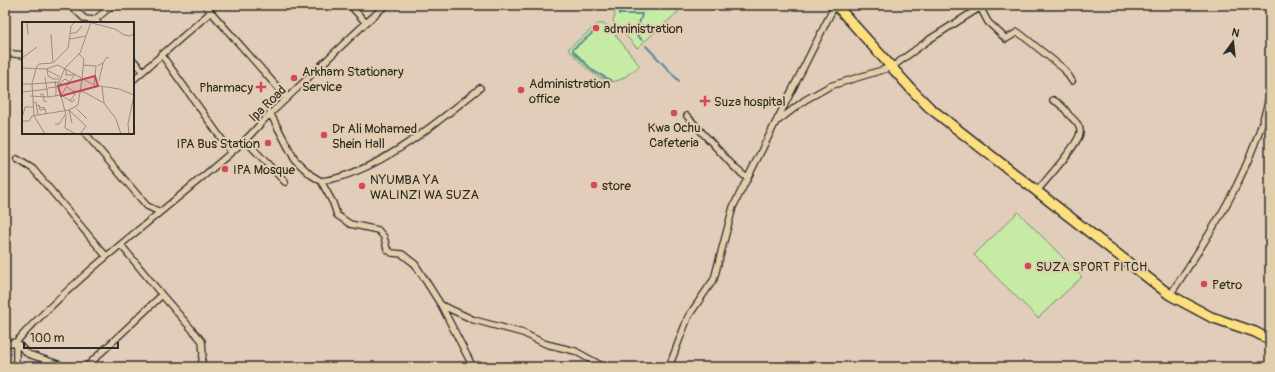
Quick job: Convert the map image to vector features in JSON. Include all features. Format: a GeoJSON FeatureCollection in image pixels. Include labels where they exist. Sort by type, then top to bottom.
{"type":"FeatureCollection","features":[{"type":"Feature","properties":{"kind":"main road"},"geometry":{"type":"LineString","coordinates":[[836,5],[930,108],[1170,295],[1211,317],[1255,332],[1270,340]]}},
{"type":"Feature","properties":{"kind":"street"},"geometry":{"type":"LineString","coordinates":[[70,5],[85,19],[95,22],[113,5]]}},
{"type":"Feature","properties":{"kind":"street"},"geometry":{"type":"LineString","coordinates":[[205,5],[287,98]]}},
{"type":"Feature","properties":{"kind":"street"},"geometry":{"type":"LineString","coordinates":[[350,5],[366,23]]}},
{"type":"Feature","properties":{"kind":"street","name":"Ipa Road"},"geometry":{"type":"LineString","coordinates":[[16,342],[44,311],[106,256],[245,140],[270,113],[386,5]]}},
{"type":"Feature","properties":{"kind":"street"},"geometry":{"type":"LineString","coordinates":[[669,367],[688,317],[714,279],[733,207],[836,5]]}},
{"type":"Feature","properties":{"kind":"street"},"geometry":{"type":"LineString","coordinates":[[778,121],[805,100],[830,86],[892,67],[930,38],[982,6],[988,22],[1006,39],[1018,32],[1064,69],[1072,81]]}},
{"type":"Feature","properties":{"kind":"street"},"geometry":{"type":"LineString","coordinates":[[134,79],[211,12]]}},
{"type":"Feature","properties":{"kind":"street"},"geometry":{"type":"LineString","coordinates":[[5,53],[22,55]]}},
{"type":"Feature","properties":{"kind":"street"},"geometry":{"type":"LineString","coordinates":[[161,54],[231,152]]}},
{"type":"Feature","properties":{"kind":"street"},"geometry":{"type":"LineString","coordinates":[[134,61],[143,71]]}},
{"type":"Feature","properties":{"kind":"street"},"geometry":{"type":"LineString","coordinates":[[321,181],[351,174],[383,158],[435,124],[480,88]]}},
{"type":"Feature","properties":{"kind":"street"},"geometry":{"type":"LineString","coordinates":[[1170,295],[1206,240],[1243,173],[1263,123],[1270,93]]}},
{"type":"Feature","properties":{"kind":"street"},"geometry":{"type":"LineString","coordinates":[[1037,191],[1074,145],[1080,134],[1080,128],[1076,121],[1065,109],[1053,100]]}},
{"type":"Feature","properties":{"kind":"street"},"geometry":{"type":"LineString","coordinates":[[270,113],[295,160],[311,175],[321,181],[333,202],[337,215],[350,224],[378,230],[384,237],[387,249],[392,253],[402,254],[415,264],[441,306],[473,367]]}},
{"type":"Feature","properties":{"kind":"street"},"geometry":{"type":"LineString","coordinates":[[687,116],[735,168],[748,178]]}},
{"type":"Feature","properties":{"kind":"street"},"geometry":{"type":"LineString","coordinates":[[86,134],[147,206],[160,212]]}},
{"type":"Feature","properties":{"kind":"street"},"geometry":{"type":"LineString","coordinates":[[245,140],[285,182]]}},
{"type":"Feature","properties":{"kind":"street"},"geometry":{"type":"LineString","coordinates":[[17,159],[33,169],[106,256]]}},
{"type":"Feature","properties":{"kind":"street"},"geometry":{"type":"LineString","coordinates":[[121,245],[162,295],[202,340],[203,354],[201,367]]}},
{"type":"Feature","properties":{"kind":"street"},"geometry":{"type":"LineString","coordinates":[[86,367],[162,295]]}},
{"type":"Feature","properties":{"kind":"street"},"geometry":{"type":"LineString","coordinates":[[441,306],[474,320],[523,333],[546,344],[575,351],[604,367]]}},
{"type":"Feature","properties":{"kind":"street"},"geometry":{"type":"LineString","coordinates":[[5,344],[16,342]]}},
{"type":"Feature","properties":{"kind":"street"},"geometry":{"type":"LineString","coordinates":[[16,342],[16,367]]}},
{"type":"Feature","properties":{"kind":"street"},"geometry":{"type":"LineString","coordinates":[[16,342],[28,354],[67,367]]}},
{"type":"Feature","properties":{"kind":"green space"},"geometry":{"type":"Polygon","coordinates":[[[617,5],[672,5],[678,12],[637,48],[613,21],[615,16],[614,7],[617,5]]]}},
{"type":"Feature","properties":{"kind":"green space"},"geometry":{"type":"Polygon","coordinates":[[[598,24],[608,26],[640,66],[619,80],[610,81],[596,76],[568,49],[598,24]]]}},
{"type":"Feature","properties":{"kind":"green space","name":"SUZA SPORT PITCH"},"geometry":{"type":"Polygon","coordinates":[[[1018,212],[1082,277],[1038,318],[974,255],[1018,212]]]}},
{"type":"Feature","properties":{"kind":"waterway"},"geometry":{"type":"LineString","coordinates":[[621,5],[619,7],[619,14],[642,14],[636,34],[642,40]]}},
{"type":"Feature","properties":{"kind":"waterway"},"geometry":{"type":"LineString","coordinates":[[595,31],[573,49],[573,51],[593,71],[610,80]]}},
{"type":"Feature","properties":{"kind":"waterway"},"geometry":{"type":"LineString","coordinates":[[646,46],[679,81]]}},
{"type":"Feature","properties":{"kind":"place","name":"administration"},"geometry":{"type":"Point","coordinates":[596,28]}},
{"type":"Feature","properties":{"kind":"place","name":"Arkham Stationary Service"},"geometry":{"type":"Point","coordinates":[294,78]}},
{"type":"Feature","properties":{"kind":"place","name":"Pharmacy"},"geometry":{"type":"Point","coordinates":[261,87]}},
{"type":"Feature","properties":{"kind":"place","name":"Administration office"},"geometry":{"type":"Point","coordinates":[521,90]}},
{"type":"Feature","properties":{"kind":"place","name":"Suza hospital"},"geometry":{"type":"Point","coordinates":[705,101]}},
{"type":"Feature","properties":{"kind":"place","name":"Kwa Ochu Cafeteria"},"geometry":{"type":"Point","coordinates":[674,113]}},
{"type":"Feature","properties":{"kind":"place","name":"Dr Ali Mohamed Shein Hall"},"geometry":{"type":"Point","coordinates":[324,135]}},
{"type":"Feature","properties":{"kind":"place","name":"IPA Bus Station"},"geometry":{"type":"Point","coordinates":[268,143]}},
{"type":"Feature","properties":{"kind":"place","name":"IPA Mosque"},"geometry":{"type":"Point","coordinates":[225,169]}},
{"type":"Feature","properties":{"kind":"place","name":"store"},"geometry":{"type":"Point","coordinates":[594,185]}},
{"type":"Feature","properties":{"kind":"place","name":"NYUMBA YA WALINZI WA SUZA"},"geometry":{"type":"Point","coordinates":[362,186]}},
{"type":"Feature","properties":{"kind":"place","name":"SUZA SPORT PITCH"},"geometry":{"type":"Point","coordinates":[1028,266]}},
{"type":"Feature","properties":{"kind":"place","name":"Petro"},"geometry":{"type":"Point","coordinates":[1204,284]}}]}
